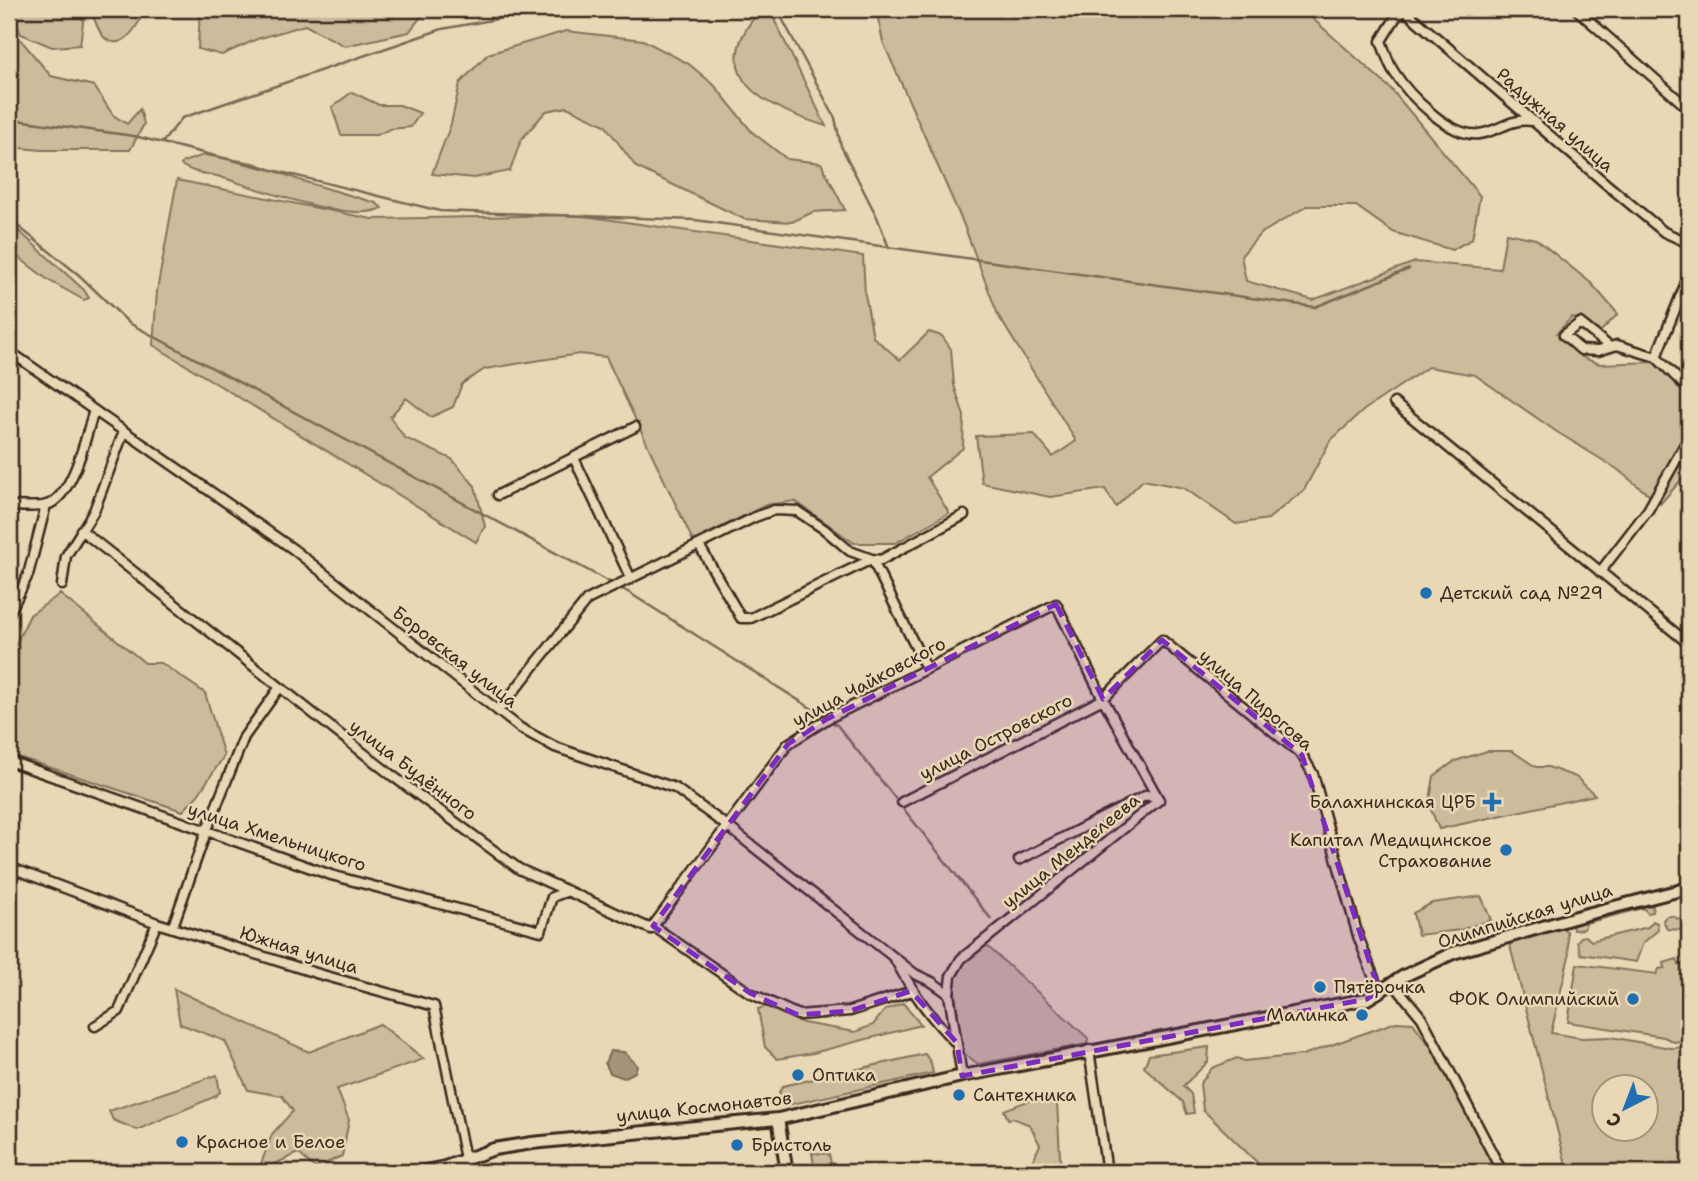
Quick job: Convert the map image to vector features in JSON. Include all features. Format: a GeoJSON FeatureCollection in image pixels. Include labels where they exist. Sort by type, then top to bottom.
{"type":"FeatureCollection","features":[{"type":"Feature","properties":{"kind":"street"},"geometry":{"type":"LineString","coordinates":[[1576,9],[1689,108]]}},
{"type":"Feature","properties":{"kind":"street"},"geometry":{"type":"LineString","coordinates":[[1406,10],[1396,17],[1381,41],[1392,69],[1412,97],[1459,131],[1479,134],[1518,119],[1532,121]]}},
{"type":"Feature","properties":{"kind":"street","name":"Радужная улица"},"geometry":{"type":"LineString","coordinates":[[1406,10],[1664,232],[1689,243]]}},
{"type":"Feature","properties":{"kind":"street"},"geometry":{"type":"LineString","coordinates":[[1656,357],[1689,275]]}},
{"type":"Feature","properties":{"kind":"street"},"geometry":{"type":"LineString","coordinates":[[1610,347],[1580,323],[1564,335],[1581,351],[1598,351],[1617,345],[1656,357],[1689,390]]}},
{"type":"Feature","properties":{"kind":"street","name":"Боровская улица"},"geometry":{"type":"LineString","coordinates":[[9,351],[293,549],[520,728],[555,747],[675,788],[727,825],[915,974],[932,982],[949,995]]}},
{"type":"Feature","properties":{"kind":"street"},"geometry":{"type":"LineString","coordinates":[[1394,403],[1689,644]]}},
{"type":"Feature","properties":{"kind":"street"},"geometry":{"type":"LineString","coordinates":[[9,506],[46,505],[62,494],[77,466],[94,410]]}},
{"type":"Feature","properties":{"kind":"street"},"geometry":{"type":"LineString","coordinates":[[498,495],[635,427]]}},
{"type":"Feature","properties":{"kind":"street"},"geometry":{"type":"LineString","coordinates":[[62,585],[66,556],[94,511],[124,431]]}},
{"type":"Feature","properties":{"kind":"street"},"geometry":{"type":"LineString","coordinates":[[1600,572],[1648,510],[1689,437]]}},
{"type":"Feature","properties":{"kind":"street"},"geometry":{"type":"LineString","coordinates":[[574,458],[631,579]]}},
{"type":"Feature","properties":{"kind":"street"},"geometry":{"type":"LineString","coordinates":[[9,614],[28,575],[46,505]]}},
{"type":"Feature","properties":{"kind":"street"},"geometry":{"type":"LineString","coordinates":[[498,710],[586,600],[755,517],[774,510],[797,511],[850,551],[881,559],[964,515]]}},
{"type":"Feature","properties":{"kind":"street","name":"улица Будённого"},"geometry":{"type":"LineString","coordinates":[[81,530],[390,774],[519,869],[651,929],[653,926],[750,993],[798,1015],[850,1011],[912,991]]}},
{"type":"Feature","properties":{"kind":"street"},"geometry":{"type":"LineString","coordinates":[[699,545],[741,618],[751,618],[872,558]]}},
{"type":"Feature","properties":{"kind":"street"},"geometry":{"type":"LineString","coordinates":[[872,558],[926,668]]}},
{"type":"Feature","properties":{"kind":"street","name":"улица Чайковского"},"geometry":{"type":"LineString","coordinates":[[653,926],[788,744],[827,719],[926,668],[1056,604],[1103,699]]}},
{"type":"Feature","properties":{"kind":"street","name":"улица Пирогова"},"geometry":{"type":"LineString","coordinates":[[1103,699],[1162,640],[1302,755],[1312,774],[1358,936],[1379,992]]}},
{"type":"Feature","properties":{"kind":"street"},"geometry":{"type":"LineString","coordinates":[[173,926],[206,832],[244,737],[280,687]]}},
{"type":"Feature","properties":{"kind":"street"},"geometry":{"type":"LineString","coordinates":[[1103,699],[1159,800]]}},
{"type":"Feature","properties":{"kind":"street","name":"улица Островского"},"geometry":{"type":"LineString","coordinates":[[902,803],[1103,699]]}},
{"type":"Feature","properties":{"kind":"street","name":"улица Хмельницкого"},"geometry":{"type":"LineString","coordinates":[[9,761],[331,875],[541,931],[552,897],[568,891]]}},
{"type":"Feature","properties":{"kind":"street","name":"улица Менделеева"},"geometry":{"type":"LineString","coordinates":[[951,976],[961,959],[1159,800],[1147,795],[1019,860]]}},
{"type":"Feature","properties":{"kind":"street","name":"Южная улица"},"geometry":{"type":"LineString","coordinates":[[9,867],[157,923],[319,974],[434,1006],[465,1159]]}},
{"type":"Feature","properties":{"kind":"street","name":"Олимпийская улица"},"geometry":{"type":"LineString","coordinates":[[1090,1051],[1367,999],[1453,953],[1689,888]]}},
{"type":"Feature","properties":{"kind":"street"},"geometry":{"type":"LineString","coordinates":[[95,1026],[118,1011],[157,923]]}},
{"type":"Feature","properties":{"kind":"street","name":"Боровская улица"},"geometry":{"type":"LineString","coordinates":[[895,958],[912,991],[939,1027],[957,1043]]}},
{"type":"Feature","properties":{"kind":"street"},"geometry":{"type":"LineString","coordinates":[[932,982],[951,976],[949,995],[962,1076]]}},
{"type":"Feature","properties":{"kind":"street"},"geometry":{"type":"LineString","coordinates":[[1393,983],[1422,1018],[1502,1172]]}},
{"type":"Feature","properties":{"kind":"street"},"geometry":{"type":"LineString","coordinates":[[1090,1051],[1107,1172]]}},
{"type":"Feature","properties":{"kind":"street","name":"улица Космонавтов"},"geometry":{"type":"LineString","coordinates":[[420,1172],[446,1170],[465,1159],[494,1149],[532,1143],[778,1119],[962,1076],[1090,1051]]}},
{"type":"Feature","properties":{"kind":"street"},"geometry":{"type":"LineString","coordinates":[[778,1119],[787,1172]]}},
{"type":"Feature","properties":{"kind":"highlighted area"},"geometry":{"type":"Polygon","coordinates":[[[1056,604],[1103,699],[1162,640],[1302,755],[1379,991],[1367,999],[962,1076],[957,1043],[911,991],[850,1011],[798,1015],[750,993],[653,926],[788,744],[827,719],[1056,604]]]}},
{"type":"Feature","properties":{"kind":"shaded area"},"geometry":{"type":"Polygon","coordinates":[[[22,9],[73,9],[84,15],[80,45],[52,47],[21,34],[12,16],[22,9]]]}},
{"type":"Feature","properties":{"kind":"shaded area"},"geometry":{"type":"Polygon","coordinates":[[[91,9],[144,9],[130,34],[119,42],[113,42],[101,33],[91,9]]]}},
{"type":"Feature","properties":{"kind":"shaded area"},"geometry":{"type":"Polygon","coordinates":[[[200,9],[427,9],[409,32],[345,46],[305,25],[257,39],[222,55],[198,49],[200,9]]]}},
{"type":"Feature","properties":{"kind":"shaded area"},"geometry":{"type":"Polygon","coordinates":[[[761,9],[769,9],[826,126],[781,109],[763,99],[748,86],[739,71],[738,53],[744,33],[761,9]]]}},
{"type":"Feature","properties":{"kind":"shaded area"},"geometry":{"type":"Polygon","coordinates":[[[876,9],[1302,9],[1391,89],[1480,196],[1472,239],[1452,250],[1393,232],[1356,206],[1307,206],[1260,234],[1241,256],[1246,281],[1313,300],[1415,262],[1500,269],[1506,233],[1536,239],[1591,283],[1618,314],[1600,332],[1572,317],[1557,333],[1583,358],[1600,364],[1655,362],[1689,393],[1689,471],[1660,504],[1617,469],[1557,432],[1475,375],[1428,367],[1364,410],[1330,441],[1304,490],[1268,519],[1236,524],[1184,488],[1143,480],[1116,507],[1105,489],[1050,497],[982,483],[976,436],[1034,434],[1053,457],[1076,441],[998,315],[963,223],[883,42],[876,9]]]}},
{"type":"Feature","properties":{"kind":"shaded area"},"geometry":{"type":"Polygon","coordinates":[[[9,26],[51,76],[94,86],[113,115],[127,124],[140,109],[144,124],[130,150],[42,150],[9,147],[9,26]]]}},
{"type":"Feature","properties":{"kind":"shaded area"},"geometry":{"type":"Polygon","coordinates":[[[566,31],[643,40],[689,64],[715,86],[752,132],[787,159],[821,163],[845,210],[813,212],[792,222],[744,219],[636,167],[605,125],[567,107],[546,111],[521,140],[510,171],[474,178],[432,174],[451,124],[460,83],[488,54],[566,31]]]}},
{"type":"Feature","properties":{"kind":"shaded area"},"geometry":{"type":"Polygon","coordinates":[[[352,92],[379,105],[400,105],[420,113],[411,127],[390,129],[377,135],[341,135],[332,107],[352,92]]]}},
{"type":"Feature","properties":{"kind":"shaded area"},"geometry":{"type":"Polygon","coordinates":[[[204,155],[254,163],[302,181],[376,203],[382,208],[367,212],[348,212],[325,208],[181,165],[204,155]]]}},
{"type":"Feature","properties":{"kind":"shaded area"},"geometry":{"type":"Polygon","coordinates":[[[177,180],[372,219],[577,215],[863,256],[865,294],[873,337],[900,360],[929,332],[942,336],[951,349],[954,385],[964,416],[963,448],[927,477],[949,513],[895,543],[854,543],[795,501],[766,505],[693,541],[606,357],[579,354],[485,369],[462,384],[453,407],[431,417],[406,398],[390,417],[405,438],[452,459],[475,486],[485,526],[476,542],[153,345],[157,291],[177,180]]]}},
{"type":"Feature","properties":{"kind":"shaded area"},"geometry":{"type":"Polygon","coordinates":[[[9,222],[84,290],[89,298],[84,300],[48,280],[9,250],[9,222]]]}},
{"type":"Feature","properties":{"kind":"shaded area"},"geometry":{"type":"Polygon","coordinates":[[[60,594],[145,663],[161,663],[205,693],[224,756],[198,795],[183,811],[9,754],[9,658],[30,615],[60,594]]]}},
{"type":"Feature","properties":{"kind":"shaded area"},"geometry":{"type":"Polygon","coordinates":[[[1487,751],[1512,751],[1536,767],[1548,767],[1576,777],[1595,795],[1439,829],[1429,805],[1434,776],[1455,761],[1487,751]]]}},
{"type":"Feature","properties":{"kind":"shaded area"},"geometry":{"type":"Polygon","coordinates":[[[1481,896],[1491,920],[1460,930],[1418,935],[1413,913],[1432,903],[1481,896]]]}},
{"type":"Feature","properties":{"kind":"shaded area"},"geometry":{"type":"Polygon","coordinates":[[[1647,905],[1653,906],[1652,912],[1648,913],[1643,908],[1586,923],[1584,929],[1573,930],[1572,924],[1647,905]]]}},
{"type":"Feature","properties":{"kind":"shaded area"},"geometry":{"type":"Polygon","coordinates":[[[1667,916],[1677,919],[1689,916],[1689,934],[1683,930],[1667,929],[1663,920],[1667,916]]]}},
{"type":"Feature","properties":{"kind":"shaded area"},"geometry":{"type":"Polygon","coordinates":[[[1653,921],[1657,923],[1658,930],[1643,943],[1636,962],[1581,954],[1577,942],[1581,937],[1586,936],[1591,941],[1648,927],[1653,921]]]}},
{"type":"Feature","properties":{"kind":"shaded area"},"geometry":{"type":"Polygon","coordinates":[[[1562,928],[1567,931],[1569,956],[1551,1033],[1582,1038],[1611,1037],[1670,1048],[1689,1047],[1689,1172],[1568,1172],[1509,942],[1544,930],[1562,928]]]}},
{"type":"Feature","properties":{"kind":"shaded area"},"geometry":{"type":"Polygon","coordinates":[[[986,945],[1088,1038],[1087,1044],[978,1064],[962,1052],[954,982],[964,962],[986,945]]]}},
{"type":"Feature","properties":{"kind":"shaded area","name":"ФОК Олимпийский"},"geometry":{"type":"Polygon","coordinates":[[[1677,959],[1679,965],[1689,961],[1689,1040],[1674,1042],[1664,1037],[1568,1022],[1577,964],[1657,974],[1659,969],[1665,968],[1664,963],[1677,959]]]}},
{"type":"Feature","properties":{"kind":"shaded area"},"geometry":{"type":"Polygon","coordinates":[[[174,989],[309,1052],[380,1024],[424,1059],[337,1089],[349,1120],[342,1156],[315,1168],[298,1153],[258,1172],[272,1134],[293,1111],[282,1096],[248,1090],[225,1041],[180,1024],[174,989]]]}},
{"type":"Feature","properties":{"kind":"shaded area"},"geometry":{"type":"Polygon","coordinates":[[[903,1003],[921,1025],[813,1053],[777,1059],[765,1047],[758,1009],[768,1006],[803,1023],[855,1032],[873,1025],[885,1010],[903,1003]]]}},
{"type":"Feature","properties":{"kind":"shaded area"},"geometry":{"type":"Polygon","coordinates":[[[1396,1022],[1413,1023],[1446,1068],[1500,1172],[1417,1172],[1413,1169],[1415,1172],[1267,1172],[1203,1110],[1200,1084],[1212,1068],[1237,1058],[1244,1061],[1303,1055],[1396,1022]]]}},
{"type":"Feature","properties":{"kind":"shaded area"},"geometry":{"type":"Polygon","coordinates":[[[1209,1047],[1208,1062],[1183,1086],[1191,1094],[1194,1113],[1187,1114],[1183,1102],[1144,1067],[1149,1055],[1209,1047]]]}},
{"type":"Feature","properties":{"kind":"shaded area"},"geometry":{"type":"Polygon","coordinates":[[[610,1051],[624,1052],[637,1065],[635,1072],[624,1078],[610,1073],[605,1063],[610,1051]]]}},
{"type":"Feature","properties":{"kind":"shaded area"},"geometry":{"type":"Polygon","coordinates":[[[925,1054],[933,1073],[788,1105],[779,1092],[783,1086],[925,1054]]]}},
{"type":"Feature","properties":{"kind":"shaded area"},"geometry":{"type":"Polygon","coordinates":[[[217,1075],[220,1092],[214,1097],[137,1130],[113,1120],[109,1111],[217,1075]]]}},
{"type":"Feature","properties":{"kind":"shaded area"},"geometry":{"type":"Polygon","coordinates":[[[1044,1095],[1057,1103],[1061,1172],[1022,1172],[1033,1160],[1040,1145],[1030,1125],[1013,1118],[1008,1119],[1004,1110],[1044,1095]]]}},
{"type":"Feature","properties":{"kind":"shaded area"},"geometry":{"type":"Polygon","coordinates":[[[812,1153],[829,1154],[833,1172],[815,1172],[812,1153]]]}},
{"type":"Feature","properties":{"kind":"waterway"},"geometry":{"type":"LineString","coordinates":[[162,143],[182,118],[442,29],[552,9]]}},
{"type":"Feature","properties":{"kind":"waterway"},"geometry":{"type":"LineString","coordinates":[[777,9],[835,118],[841,146],[877,217],[889,248]]}},
{"type":"Feature","properties":{"kind":"waterway"},"geometry":{"type":"LineString","coordinates":[[9,119],[134,136],[440,211],[695,220],[1315,307],[1409,269]]}},
{"type":"Feature","properties":{"kind":"waterway"},"geometry":{"type":"LineString","coordinates":[[9,219],[79,275],[129,323],[628,592],[825,717]]}},
{"type":"Feature","properties":{"kind":"waterway"},"geometry":{"type":"LineString","coordinates":[[830,721],[837,725],[991,919]]}},
{"type":"Feature","properties":{"kind":"place","name":"Детский сад №29"},"geometry":{"type":"Point","coordinates":[1426,593]}},
{"type":"Feature","properties":{"kind":"place","name":"Балахнинская ЦРБ"},"geometry":{"type":"Point","coordinates":[1492,802]}},
{"type":"Feature","properties":{"kind":"place","name":"Капитал Медицинское Страхование"},"geometry":{"type":"Point","coordinates":[1506,850]}},
{"type":"Feature","properties":{"kind":"place","name":"Пятёрочка"},"geometry":{"type":"Point","coordinates":[1320,987]}},
{"type":"Feature","properties":{"kind":"place","name":"ФОК Олимпийский"},"geometry":{"type":"Point","coordinates":[1633,999]}},
{"type":"Feature","properties":{"kind":"place","name":"Малинка"},"geometry":{"type":"Point","coordinates":[1362,1015]}},
{"type":"Feature","properties":{"kind":"place","name":"Оптика"},"geometry":{"type":"Point","coordinates":[798,1075]}},
{"type":"Feature","properties":{"kind":"place","name":"Сантехника"},"geometry":{"type":"Point","coordinates":[959,1095]}},
{"type":"Feature","properties":{"kind":"place","name":"Красное и Белое"},"geometry":{"type":"Point","coordinates":[182,1142]}},
{"type":"Feature","properties":{"kind":"place","name":"Бристоль"},"geometry":{"type":"Point","coordinates":[737,1145]}}]}
